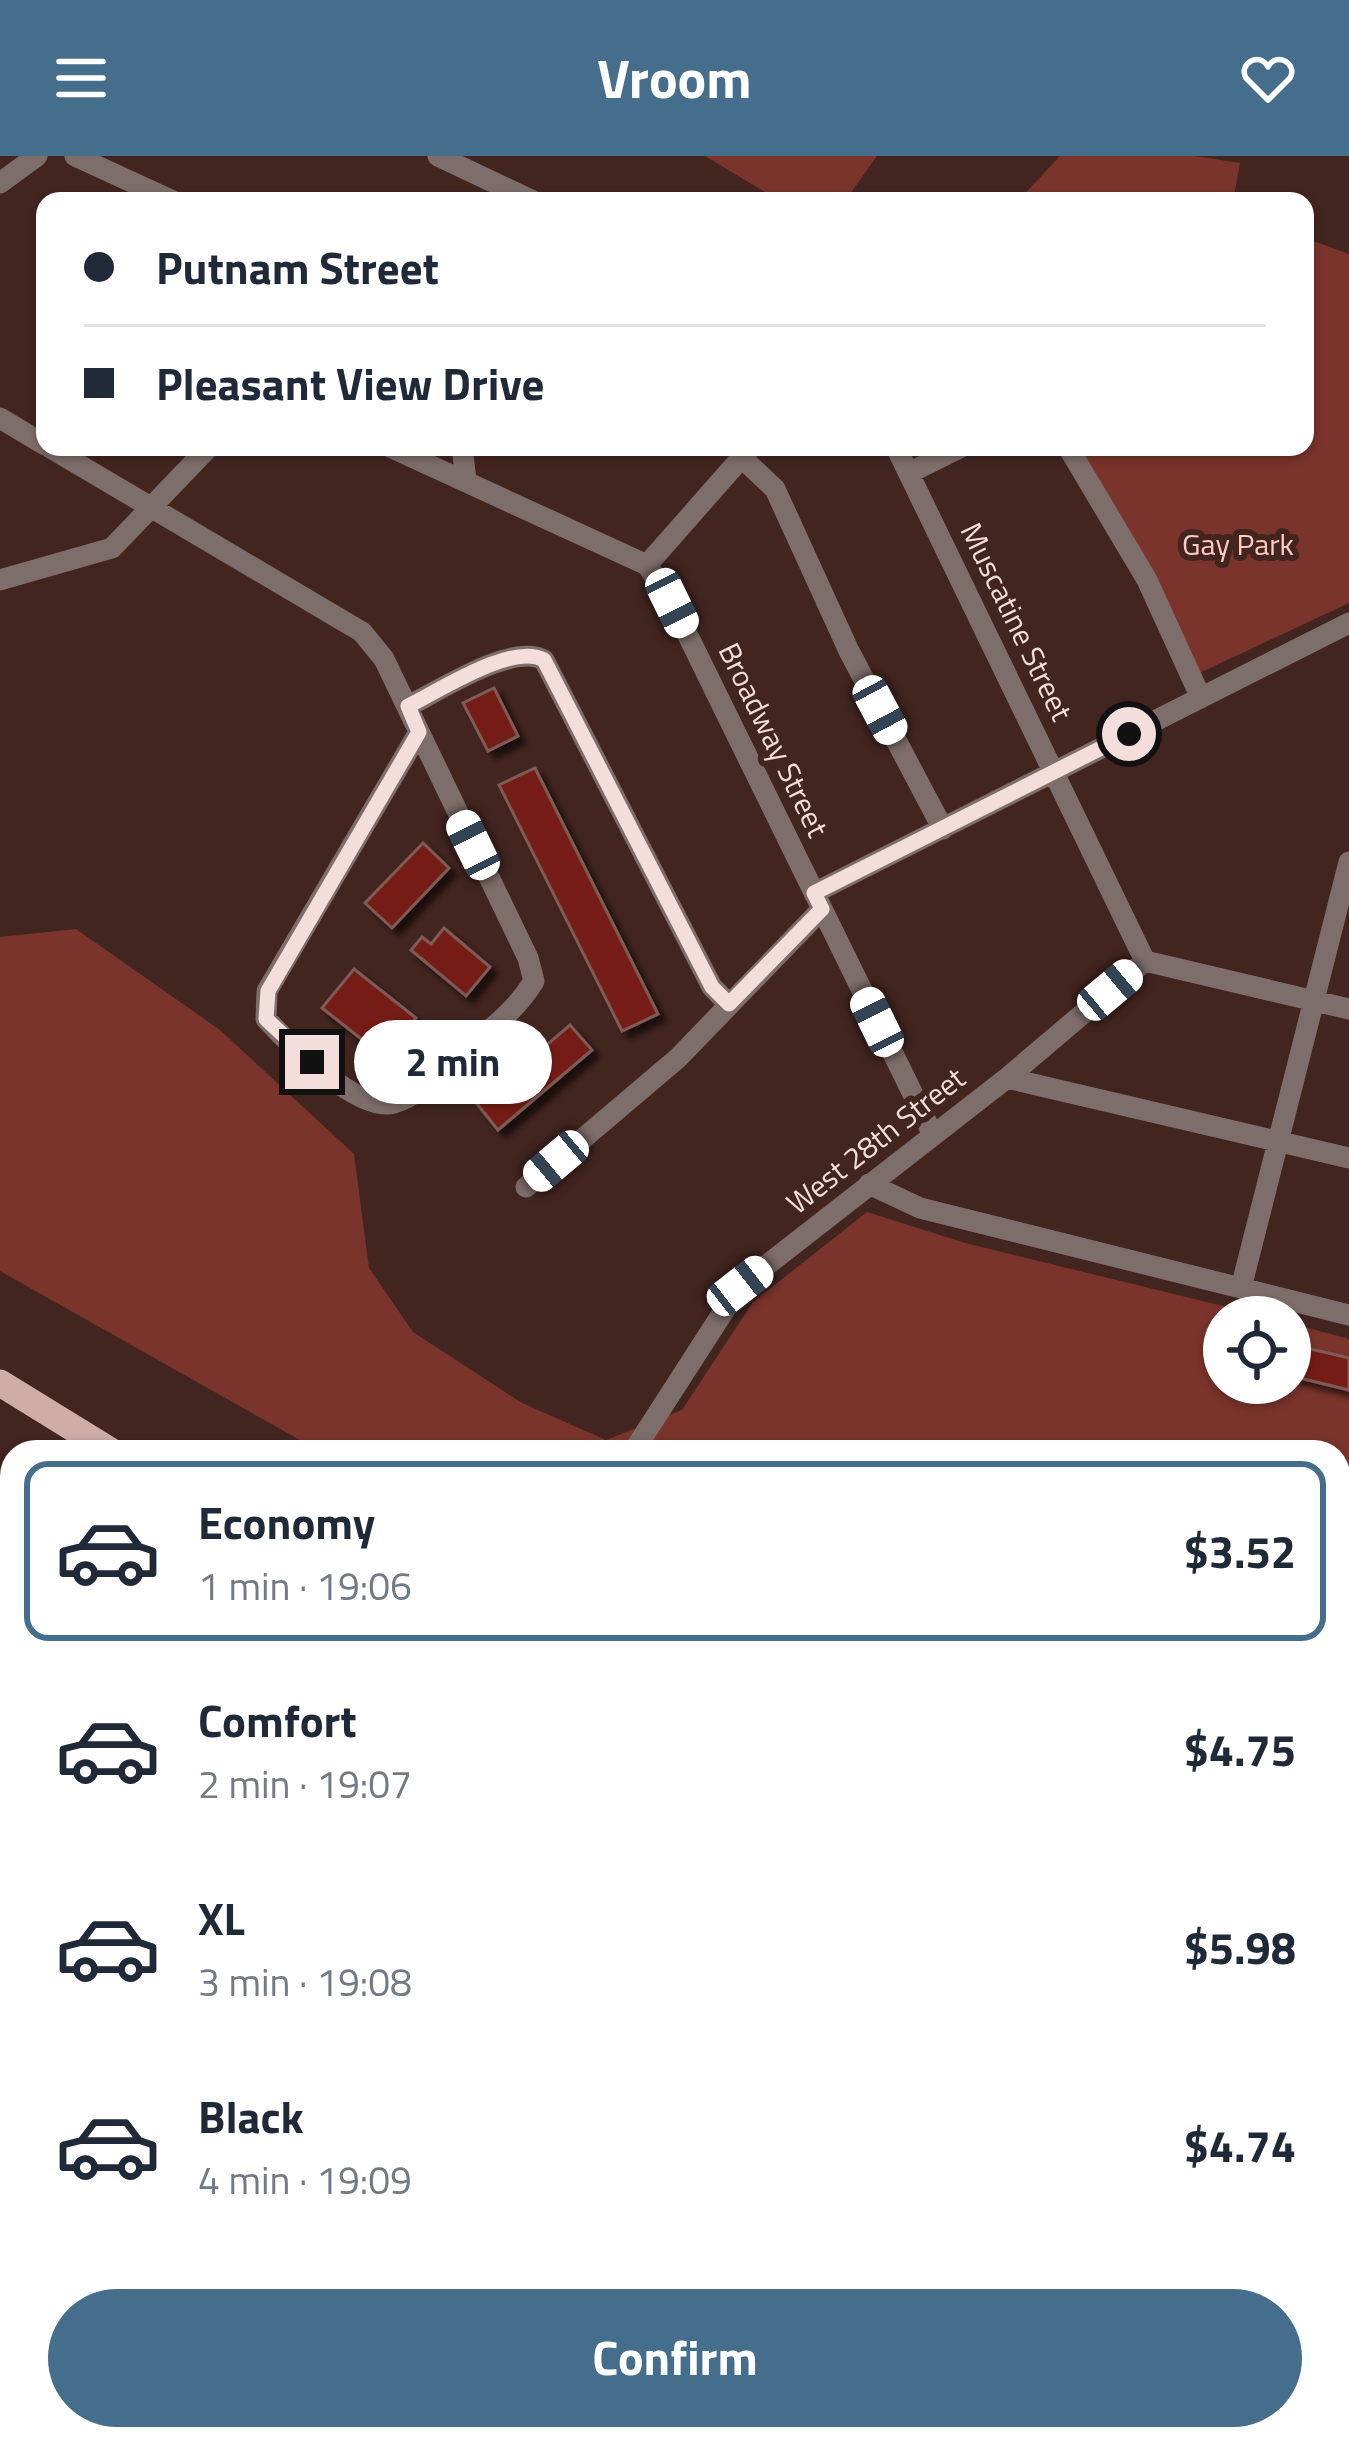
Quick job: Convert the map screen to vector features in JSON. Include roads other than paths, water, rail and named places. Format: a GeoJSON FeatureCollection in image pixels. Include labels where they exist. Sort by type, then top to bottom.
{"type":"FeatureCollection","features":[{"type":"Feature","properties":{"kind":"main road"},"geometry":{"type":"LineString","coordinates":[[0,1384],[92,1440]]}},
{"type":"Feature","properties":{"kind":"street"},"geometry":{"type":"LineString","coordinates":[[0,183],[37,156]]}},
{"type":"Feature","properties":{"kind":"street"},"geometry":{"type":"LineString","coordinates":[[75,156],[153,192]]}},
{"type":"Feature","properties":{"kind":"street"},"geometry":{"type":"LineString","coordinates":[[438,156],[513,192]]}},
{"type":"Feature","properties":{"kind":"street"},"geometry":{"type":"LineString","coordinates":[[0,418],[36,439]]}},
{"type":"Feature","properties":{"kind":"street"},"geometry":{"type":"LineString","coordinates":[[64,456],[362,632],[384,659],[408,706],[528,958],[534,981],[521,1002],[417,1092],[391,1105],[365,1102],[286,1042],[266,1019],[268,991],[419,732]]}},
{"type":"Feature","properties":{"kind":"street"},"geometry":{"type":"LineString","coordinates":[[0,580],[112,548],[201,456]]}},
{"type":"Feature","properties":{"kind":"street"},"geometry":{"type":"LineString","coordinates":[[411,456],[647,565],[742,456]]}},
{"type":"Feature","properties":{"kind":"street"},"geometry":{"type":"LineString","coordinates":[[463,456],[466,480]]}},
{"type":"Feature","properties":{"kind":"street"},"geometry":{"type":"LineString","coordinates":[[748,456],[775,489],[849,651],[943,829]]}},
{"type":"Feature","properties":{"kind":"street","name":"Muscatine Street"},"geometry":{"type":"LineString","coordinates":[[900,456],[1145,961]]}},
{"type":"Feature","properties":{"kind":"street"},"geometry":{"type":"LineString","coordinates":[[909,473],[943,456]]}},
{"type":"Feature","properties":{"kind":"street"},"geometry":{"type":"LineString","coordinates":[[1073,456],[1147,580],[1201,698]]}},
{"type":"Feature","properties":{"kind":"street","name":"Broadway Street"},"geometry":{"type":"LineString","coordinates":[[647,565],[672,603],[933,1135]]}},
{"type":"Feature","properties":{"kind":"street"},"geometry":{"type":"LineString","coordinates":[[526,1187],[678,1058],[818,901],[943,829],[1349,623]]}},
{"type":"Feature","properties":{"kind":"street"},"geometry":{"type":"LineString","coordinates":[[408,706],[513,655],[533,654],[544,660],[712,987],[729,1004]]}},
{"type":"Feature","properties":{"kind":"street"},"geometry":{"type":"LineString","coordinates":[[1241,1288],[1275,1137],[1349,862]]}},
{"type":"Feature","properties":{"kind":"street"},"geometry":{"type":"LineString","coordinates":[[1145,961],[1349,1010]]}},
{"type":"Feature","properties":{"kind":"street","name":"West 28th Street"},"geometry":{"type":"LineString","coordinates":[[641,1440],[740,1286],[1007,1078],[1145,961]]}},
{"type":"Feature","properties":{"kind":"street"},"geometry":{"type":"LineString","coordinates":[[1007,1078],[1349,1158]]}},
{"type":"Feature","properties":{"kind":"street"},"geometry":{"type":"LineString","coordinates":[[869,1184],[920,1208],[1349,1315]]}},
{"type":"Feature","properties":{"kind":"park label","name":"Gay Park"},"geometry":{"type":"Point","coordinates":[1238,545]}}]}
